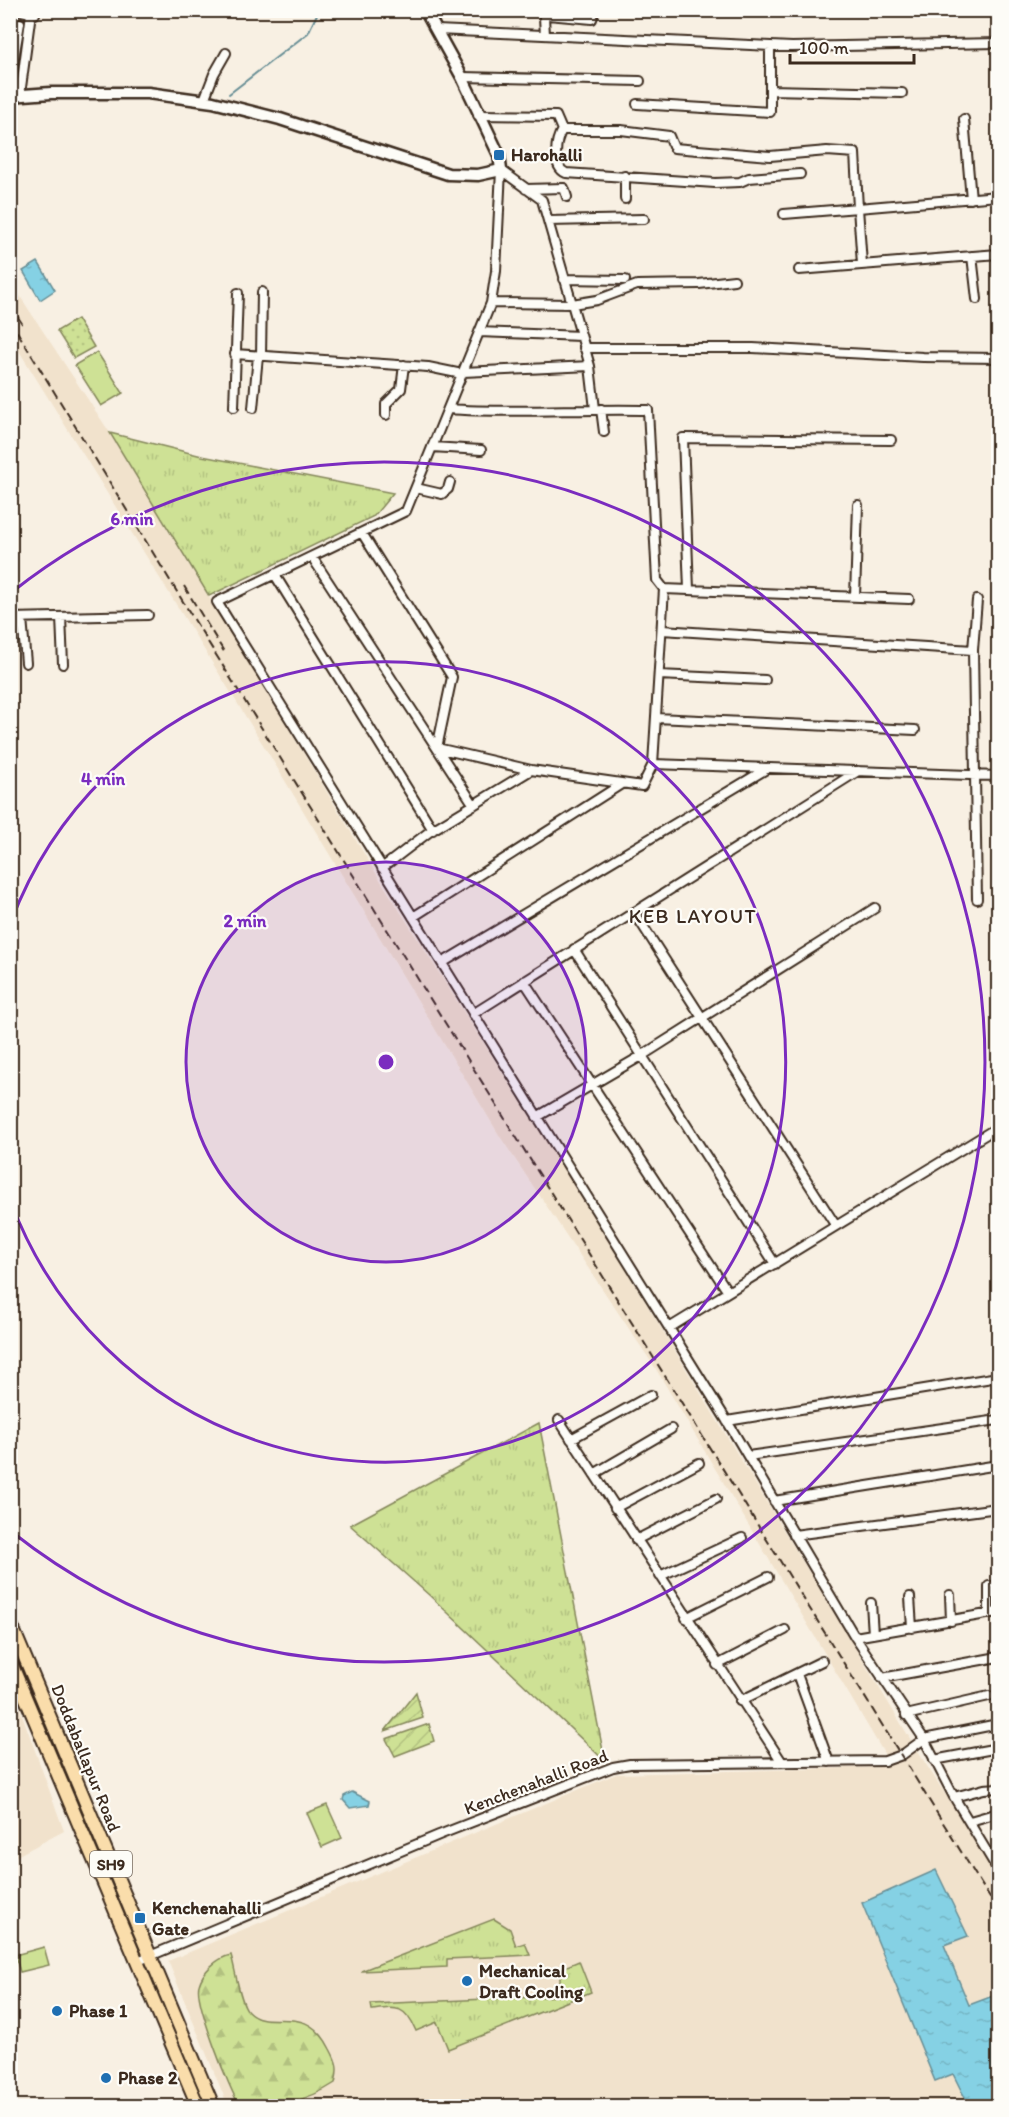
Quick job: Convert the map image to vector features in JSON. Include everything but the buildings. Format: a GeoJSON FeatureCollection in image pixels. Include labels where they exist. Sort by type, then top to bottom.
{"type":"FeatureCollection","features":[{"type":"Feature","properties":{"kind":"main road","name":"Doddaballapur Road"},"geometry":{"type":"LineString","coordinates":[[10,1622],[144,1958],[198,2106]]}},
{"type":"Feature","properties":{"kind":"main road","name":"Doddaballapur Road"},"geometry":{"type":"LineString","coordinates":[[10,1661],[213,2106]]}},
{"type":"Feature","properties":{"kind":"street"},"geometry":{"type":"LineString","coordinates":[[14,96],[24,70],[34,12],[17,10]]}},
{"type":"Feature","properties":{"kind":"street"},"geometry":{"type":"LineString","coordinates":[[425,10],[462,77],[478,115],[499,155],[501,170],[496,261],[491,303],[406,511],[217,602],[727,1421],[855,1637],[924,1739],[954,1797],[999,1870]]}},
{"type":"Feature","properties":{"kind":"street"},"geometry":{"type":"LineString","coordinates":[[545,35],[544,17],[548,15],[592,19],[595,10]]}},
{"type":"Feature","properties":{"kind":"street"},"geometry":{"type":"LineString","coordinates":[[14,96],[12,69],[22,23],[19,57],[24,70]]}},
{"type":"Feature","properties":{"kind":"street"},"geometry":{"type":"LineString","coordinates":[[437,30],[770,46],[999,43]]}},
{"type":"Feature","properties":{"kind":"street"},"geometry":{"type":"LineString","coordinates":[[637,104],[770,112],[770,46]]}},
{"type":"Feature","properties":{"kind":"street"},"geometry":{"type":"LineString","coordinates":[[204,100],[214,74],[226,53]]}},
{"type":"Feature","properties":{"kind":"street"},"geometry":{"type":"LineString","coordinates":[[12,69],[24,70]]}},
{"type":"Feature","properties":{"kind":"street"},"geometry":{"type":"LineString","coordinates":[[462,77],[640,81]]}},
{"type":"Feature","properties":{"kind":"street"},"geometry":{"type":"LineString","coordinates":[[770,90],[902,93]]}},
{"type":"Feature","properties":{"kind":"street"},"geometry":{"type":"LineString","coordinates":[[14,96],[148,93],[204,100],[280,119],[448,174],[478,175],[501,170],[542,200],[590,366],[604,432]]}},
{"type":"Feature","properties":{"kind":"street"},"geometry":{"type":"LineString","coordinates":[[478,115],[556,116],[562,130],[557,141],[557,157],[561,171],[626,176],[643,180],[732,182],[800,174]]}},
{"type":"Feature","properties":{"kind":"street"},"geometry":{"type":"LineString","coordinates":[[964,119],[970,199]]}},
{"type":"Feature","properties":{"kind":"street"},"geometry":{"type":"LineString","coordinates":[[562,130],[621,130],[669,136],[674,148],[770,156],[827,151],[855,153],[862,264]]}},
{"type":"Feature","properties":{"kind":"street"},"geometry":{"type":"LineString","coordinates":[[625,199],[626,176]]}},
{"type":"Feature","properties":{"kind":"street"},"geometry":{"type":"LineString","coordinates":[[526,189],[564,188],[567,197]]}},
{"type":"Feature","properties":{"kind":"street"},"geometry":{"type":"LineString","coordinates":[[784,214],[999,196]]}},
{"type":"Feature","properties":{"kind":"street"},"geometry":{"type":"LineString","coordinates":[[548,221],[644,219]]}},
{"type":"Feature","properties":{"kind":"street"},"geometry":{"type":"LineString","coordinates":[[799,270],[999,254]]}},
{"type":"Feature","properties":{"kind":"street"},"geometry":{"type":"LineString","coordinates":[[972,256],[977,299]]}},
{"type":"Feature","properties":{"kind":"street"},"geometry":{"type":"LineString","coordinates":[[564,279],[625,280]]}},
{"type":"Feature","properties":{"kind":"street"},"geometry":{"type":"LineString","coordinates":[[491,303],[572,304],[597,300],[637,285],[699,284],[734,280]]}},
{"type":"Feature","properties":{"kind":"street"},"geometry":{"type":"LineString","coordinates":[[234,407],[238,292]]}},
{"type":"Feature","properties":{"kind":"street"},"geometry":{"type":"LineString","coordinates":[[252,408],[259,356],[262,292]]}},
{"type":"Feature","properties":{"kind":"street"},"geometry":{"type":"LineString","coordinates":[[479,332],[581,336]]}},
{"type":"Feature","properties":{"kind":"street"},"geometry":{"type":"LineString","coordinates":[[584,348],[753,348],[933,358],[999,358]]}},
{"type":"Feature","properties":{"kind":"street"},"geometry":{"type":"LineString","coordinates":[[236,355],[404,365],[462,373],[590,366]]}},
{"type":"Feature","properties":{"kind":"street"},"geometry":{"type":"LineString","coordinates":[[386,415],[386,404],[401,389],[404,365]]}},
{"type":"Feature","properties":{"kind":"street"},"geometry":{"type":"LineString","coordinates":[[437,748],[531,770],[620,785],[642,786],[653,764],[664,589],[657,580],[648,410],[492,412],[448,409]]}},
{"type":"Feature","properties":{"kind":"street"},"geometry":{"type":"LineString","coordinates":[[689,589],[683,438],[891,440]]}},
{"type":"Feature","properties":{"kind":"street"},"geometry":{"type":"LineString","coordinates":[[432,447],[481,450]]}},
{"type":"Feature","properties":{"kind":"street"},"geometry":{"type":"LineString","coordinates":[[416,488],[442,494],[448,489],[450,482]]}},
{"type":"Feature","properties":{"kind":"street"},"geometry":{"type":"LineString","coordinates":[[855,597],[858,506]]}},
{"type":"Feature","properties":{"kind":"street"},"geometry":{"type":"LineString","coordinates":[[362,532],[452,678],[437,748]]}},
{"type":"Feature","properties":{"kind":"street"},"geometry":{"type":"LineString","coordinates":[[312,557],[474,805]]}},
{"type":"Feature","properties":{"kind":"street"},"geometry":{"type":"LineString","coordinates":[[275,575],[433,830]]}},
{"type":"Feature","properties":{"kind":"street"},"geometry":{"type":"LineString","coordinates":[[664,589],[909,600]]}},
{"type":"Feature","properties":{"kind":"street"},"geometry":{"type":"LineString","coordinates":[[977,600],[973,650],[977,899]]}},
{"type":"Feature","properties":{"kind":"street"},"geometry":{"type":"LineString","coordinates":[[10,618],[148,615]]}},
{"type":"Feature","properties":{"kind":"street"},"geometry":{"type":"LineString","coordinates":[[61,617],[63,664]]}},
{"type":"Feature","properties":{"kind":"street"},"geometry":{"type":"LineString","coordinates":[[22,618],[26,663]]}},
{"type":"Feature","properties":{"kind":"street"},"geometry":{"type":"LineString","coordinates":[[662,630],[973,650]]}},
{"type":"Feature","properties":{"kind":"street"},"geometry":{"type":"LineString","coordinates":[[659,675],[765,680]]}},
{"type":"Feature","properties":{"kind":"street"},"geometry":{"type":"LineString","coordinates":[[656,718],[915,730]]}},
{"type":"Feature","properties":{"kind":"street"},"geometry":{"type":"LineString","coordinates":[[653,764],[999,776]]}},
{"type":"Feature","properties":{"kind":"street"},"geometry":{"type":"LineString","coordinates":[[442,963],[768,768]]}},
{"type":"Feature","properties":{"kind":"street"},"geometry":{"type":"LineString","coordinates":[[382,868],[433,830],[531,770]]}},
{"type":"Feature","properties":{"kind":"street"},"geometry":{"type":"LineString","coordinates":[[473,1014],[858,771]]}},
{"type":"Feature","properties":{"kind":"street"},"geometry":{"type":"LineString","coordinates":[[413,917],[620,785]]}},
{"type":"Feature","properties":{"kind":"street"},"geometry":{"type":"LineString","coordinates":[[537,1117],[643,1055],[875,908]]}},
{"type":"Feature","properties":{"kind":"street"},"geometry":{"type":"LineString","coordinates":[[634,912],[836,1226]]}},
{"type":"Feature","properties":{"kind":"street"},"geometry":{"type":"LineString","coordinates":[[574,950],[775,1264]]}},
{"type":"Feature","properties":{"kind":"street"},"geometry":{"type":"LineString","coordinates":[[524,981],[728,1292]]}},
{"type":"Feature","properties":{"kind":"street"},"geometry":{"type":"LineString","coordinates":[[669,1328],[999,1127]]}},
{"type":"Feature","properties":{"kind":"street"},"geometry":{"type":"LineString","coordinates":[[727,1421],[999,1377]]}},
{"type":"Feature","properties":{"kind":"street"},"geometry":{"type":"LineString","coordinates":[[571,1439],[651,1395]]}},
{"type":"Feature","properties":{"kind":"street"},"geometry":{"type":"LineString","coordinates":[[559,1420],[740,1701],[782,1762]]}},
{"type":"Feature","properties":{"kind":"street"},"geometry":{"type":"LineString","coordinates":[[748,1456],[999,1420]]}},
{"type":"Feature","properties":{"kind":"street"},"geometry":{"type":"LineString","coordinates":[[594,1474],[671,1429]]}},
{"type":"Feature","properties":{"kind":"street"},"geometry":{"type":"LineString","coordinates":[[615,1508],[699,1463]]}},
{"type":"Feature","properties":{"kind":"street"},"geometry":{"type":"LineString","coordinates":[[774,1501],[999,1465]]}},
{"type":"Feature","properties":{"kind":"street"},"geometry":{"type":"LineString","coordinates":[[636,1540],[716,1499]]}},
{"type":"Feature","properties":{"kind":"street"},"geometry":{"type":"LineString","coordinates":[[794,1535],[999,1508]]}},
{"type":"Feature","properties":{"kind":"street"},"geometry":{"type":"LineString","coordinates":[[660,1576],[742,1538]]}},
{"type":"Feature","properties":{"kind":"street"},"geometry":{"type":"LineString","coordinates":[[687,1618],[768,1577]]}},
{"type":"Feature","properties":{"kind":"street"},"geometry":{"type":"LineString","coordinates":[[989,1586],[989,1614]]}},
{"type":"Feature","properties":{"kind":"street"},"geometry":{"type":"LineString","coordinates":[[950,1595],[951,1621]]}},
{"type":"Feature","properties":{"kind":"street"},"geometry":{"type":"LineString","coordinates":[[910,1597],[912,1628]]}},
{"type":"Feature","properties":{"kind":"street"},"geometry":{"type":"LineString","coordinates":[[871,1603],[873,1634]]}},
{"type":"Feature","properties":{"kind":"street"},"geometry":{"type":"LineString","coordinates":[[855,1637],[999,1612]]}},
{"type":"Feature","properties":{"kind":"street"},"geometry":{"type":"LineString","coordinates":[[717,1665],[785,1630]]}},
{"type":"Feature","properties":{"kind":"street"},"geometry":{"type":"LineString","coordinates":[[882,1678],[999,1657]]}},
{"type":"Feature","properties":{"kind":"street"},"geometry":{"type":"LineString","coordinates":[[740,1701],[822,1661]]}},
{"type":"Feature","properties":{"kind":"street"},"geometry":{"type":"LineString","coordinates":[[797,1674],[829,1762]]}},
{"type":"Feature","properties":{"kind":"street"},"geometry":{"type":"LineString","coordinates":[[906,1715],[989,1696]]}},
{"type":"Feature","properties":{"kind":"street","name":"Kenchenahalli Road"},"geometry":{"type":"LineString","coordinates":[[144,1958],[439,1835],[613,1767],[630,1764],[885,1761],[910,1750],[924,1739],[999,1724]]}},
{"type":"Feature","properties":{"kind":"street"},"geometry":{"type":"LineString","coordinates":[[934,1760],[999,1748]]}},
{"type":"Feature","properties":{"kind":"street"},"geometry":{"type":"LineString","coordinates":[[954,1797],[984,1789],[999,1788]]}},
{"type":"Feature","properties":{"kind":"street"},"geometry":{"type":"LineString","coordinates":[[970,1821],[999,1813]]}},
{"type":"Feature","properties":{"kind":"shaded area"},"geometry":{"type":"Polygon","coordinates":[[[10,281],[110,433],[374,870],[595,1219],[920,1755],[998,1876],[998,2106],[228,2106],[168,1961],[616,1774],[886,1767],[885,1755],[656,1369],[501,1138],[267,751],[11,338],[10,281]]]}},
{"type":"Feature","properties":{"kind":"shaded area"},"geometry":{"type":"Polygon","coordinates":[[[11,1684],[64,1831],[10,1859],[11,1684]]]}},
{"type":"Feature","properties":{"kind":"green space"},"geometry":{"type":"Polygon","coordinates":[[[77,319],[94,347],[74,358],[57,331],[77,319]]]}},
{"type":"Feature","properties":{"kind":"green space"},"geometry":{"type":"Polygon","coordinates":[[[97,352],[123,393],[101,406],[75,365],[97,352]]]}},
{"type":"Feature","properties":{"kind":"green space"},"geometry":{"type":"Polygon","coordinates":[[[110,433],[202,456],[393,493],[374,516],[209,596],[110,433]]]}},
{"type":"Feature","properties":{"kind":"green space"},"geometry":{"type":"Polygon","coordinates":[[[539,1423],[605,1761],[429,1595],[350,1525],[539,1423]]]}},
{"type":"Feature","properties":{"kind":"green space"},"geometry":{"type":"Polygon","coordinates":[[[416,1692],[423,1718],[385,1731],[416,1692]]]}},
{"type":"Feature","properties":{"kind":"green space"},"geometry":{"type":"Polygon","coordinates":[[[429,1724],[434,1741],[395,1756],[386,1739],[429,1724]]]}},
{"type":"Feature","properties":{"kind":"green space"},"geometry":{"type":"Polygon","coordinates":[[[327,1805],[342,1838],[322,1847],[307,1813],[327,1805]]]}},
{"type":"Feature","properties":{"kind":"green space"},"geometry":{"type":"Polygon","coordinates":[[[494,1919],[510,1929],[516,1946],[525,1943],[530,1955],[447,1959],[447,1967],[361,1971],[494,1919]]]}},
{"type":"Feature","properties":{"kind":"green space"},"geometry":{"type":"Polygon","coordinates":[[[44,1947],[49,1965],[20,1972],[15,1955],[44,1947]]]}},
{"type":"Feature","properties":{"kind":"green space"},"geometry":{"type":"Polygon","coordinates":[[[231,1955],[240,1993],[248,2011],[257,2017],[299,2021],[310,2025],[320,2034],[334,2058],[337,2065],[335,2083],[312,2095],[289,2102],[265,2106],[240,2106],[214,2046],[199,1994],[199,1985],[207,1970],[216,1962],[231,1955]]]}},
{"type":"Feature","properties":{"kind":"green space"},"geometry":{"type":"Polygon","coordinates":[[[579,1961],[591,1992],[448,2049],[437,2022],[416,2031],[404,2012],[394,2008],[372,2010],[371,2004],[560,1996],[560,1969],[579,1961]]]}},
{"type":"Feature","properties":{"kind":"water"},"geometry":{"type":"Polygon","coordinates":[[[38,262],[55,290],[40,300],[23,271],[38,262]]]}},
{"type":"Feature","properties":{"kind":"water"},"geometry":{"type":"Polygon","coordinates":[[[352,1792],[370,1801],[369,1805],[350,1808],[343,1800],[344,1796],[352,1792]]]}},
{"type":"Feature","properties":{"kind":"water"},"geometry":{"type":"Polygon","coordinates":[[[936,1870],[968,1936],[944,1945],[969,2005],[998,1994],[998,2106],[969,2106],[953,2074],[935,2081],[862,1903],[936,1870]]]}},
{"type":"Feature","properties":{"kind":"waterway"},"geometry":{"type":"LineString","coordinates":[[229,94],[308,33],[319,10]]}},
{"type":"Feature","properties":{"kind":"railway"},"geometry":{"type":"LineString","coordinates":[[10,305],[23,325]]}},
{"type":"Feature","properties":{"kind":"railway"},"geometry":{"type":"LineString","coordinates":[[10,320],[998,1911]]}},
{"type":"Feature","properties":{"kind":"railway"},"geometry":{"type":"LineString","coordinates":[[184,586],[226,655]]}},
{"type":"Feature","properties":{"kind":"place","name":"Harohalli"},"geometry":{"type":"Point","coordinates":[499,155]}},
{"type":"Feature","properties":{"kind":"place","name":"Kenchenahalli Gate"},"geometry":{"type":"Point","coordinates":[140,1918]}},
{"type":"Feature","properties":{"kind":"place","name":"Mechanical Draft Cooling"},"geometry":{"type":"Point","coordinates":[467,1981]}},
{"type":"Feature","properties":{"kind":"place","name":"Phase 1"},"geometry":{"type":"Point","coordinates":[57,2011]}},
{"type":"Feature","properties":{"kind":"place","name":"Phase 2"},"geometry":{"type":"Point","coordinates":[106,2078]}},
{"type":"Feature","properties":{"kind":"district","name":"KEB LAYOUT"},"geometry":{"type":"Point","coordinates":[693,916]}}]}
